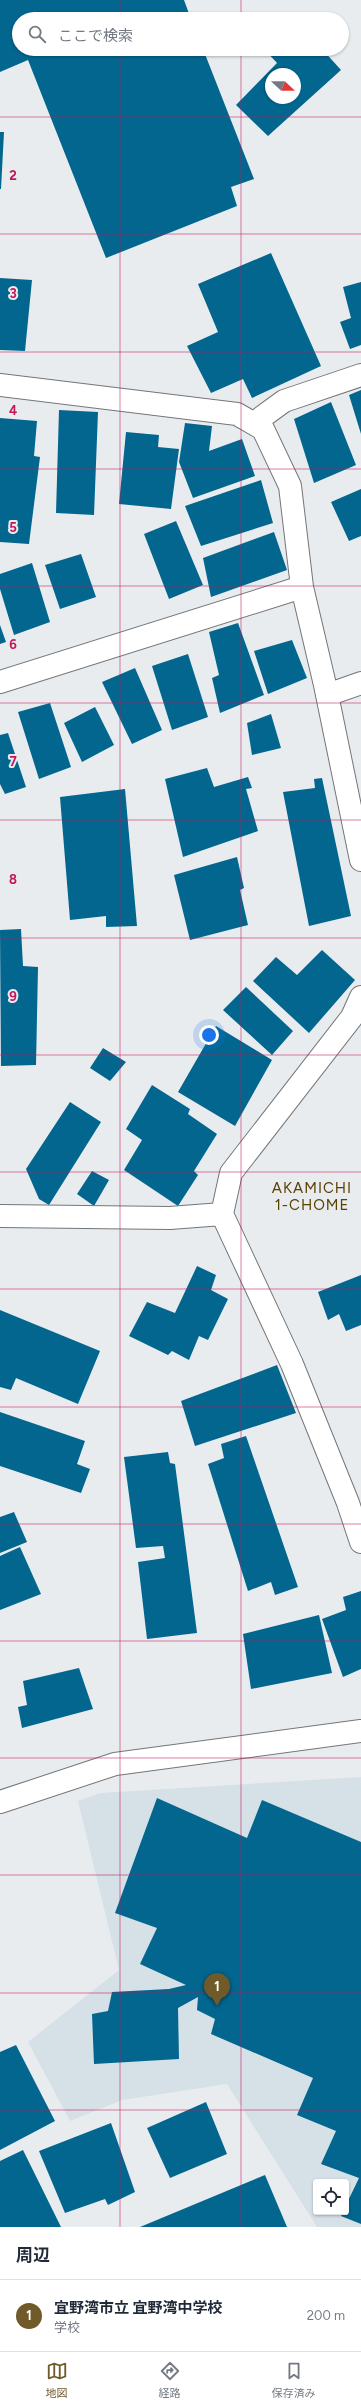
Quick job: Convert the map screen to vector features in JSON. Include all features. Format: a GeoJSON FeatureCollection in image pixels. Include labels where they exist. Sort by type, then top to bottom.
{"type":"FeatureCollection","features":[{"type":"Feature","properties":{"kind":"street"},"geometry":{"type":"LineString","coordinates":[[254,424],[284,401],[361,375]]}},
{"type":"Feature","properties":{"kind":"street"},"geometry":{"type":"LineString","coordinates":[[0,385],[237,414],[263,429],[290,486],[302,587],[356,813],[361,860]]}},
{"type":"Feature","properties":{"kind":"street"},"geometry":{"type":"LineString","coordinates":[[0,682],[302,587]]}},
{"type":"Feature","properties":{"kind":"street"},"geometry":{"type":"LineString","coordinates":[[327,695],[361,683]]}},
{"type":"Feature","properties":{"kind":"street"},"geometry":{"type":"LineString","coordinates":[[361,997],[352,1017],[231,1173],[222,1214],[292,1364],[348,1503],[361,1542]]}},
{"type":"Feature","properties":{"kind":"street"},"geometry":{"type":"LineString","coordinates":[[0,1216],[170,1218],[222,1214]]}},
{"type":"Feature","properties":{"kind":"street"},"geometry":{"type":"LineString","coordinates":[[0,1802],[115,1764],[361,1731]]}},
{"type":"Feature","properties":{"kind":"shaded area"},"geometry":{"type":"Polygon","coordinates":[[[361,1777],[361,2227],[317,2227],[227,2084],[122,2100],[70,2121],[28,2042],[119,1970],[78,1801],[101,1793],[361,1777]]]}},
{"type":"Feature","properties":{"kind":"building"},"geometry":{"type":"Polygon","coordinates":[[[0,0],[184,0],[188,12],[12,12],[12,56],[206,56],[254,179],[231,187],[237,206],[106,258],[28,60],[0,72],[0,0]]]}},
{"type":"Feature","properties":{"kind":"building"},"geometry":{"type":"Polygon","coordinates":[[[270,56],[328,56],[341,70],[268,136],[236,105],[265,75],[265,104],[301,104],[301,68],[272,68],[277,63],[270,56]]]}},
{"type":"Feature","properties":{"kind":"building"},"geometry":{"type":"Polygon","coordinates":[[[0,132],[4,132],[1,189],[0,189],[0,132]]]}},
{"type":"Feature","properties":{"kind":"building"},"geometry":{"type":"Polygon","coordinates":[[[271,253],[321,366],[252,398],[243,379],[211,393],[187,346],[218,332],[198,284],[271,253]]]}},
{"type":"Feature","properties":{"kind":"building"},"geometry":{"type":"Polygon","coordinates":[[[0,278],[32,280],[25,351],[0,350],[0,278]]]}},
{"type":"Feature","properties":{"kind":"building"},"geometry":{"type":"Polygon","coordinates":[[[361,282],[361,345],[350,349],[340,322],[351,318],[343,287],[361,282]]]}},
{"type":"Feature","properties":{"kind":"building"},"geometry":{"type":"Polygon","coordinates":[[[361,390],[361,434],[349,395],[361,390]]]}},
{"type":"Feature","properties":{"kind":"building"},"geometry":{"type":"Polygon","coordinates":[[[331,402],[356,465],[314,483],[294,419],[331,402]]]}},
{"type":"Feature","properties":{"kind":"building"},"geometry":{"type":"Polygon","coordinates":[[[59,410],[98,412],[94,515],[56,513],[59,410]]]}},
{"type":"Feature","properties":{"kind":"building"},"geometry":{"type":"Polygon","coordinates":[[[0,418],[37,421],[34,456],[40,457],[29,544],[0,542],[0,418]]]}},
{"type":"Feature","properties":{"kind":"building"},"geometry":{"type":"Polygon","coordinates":[[[185,423],[212,426],[209,451],[242,439],[255,476],[193,498],[179,462],[185,423]]]}},
{"type":"Feature","properties":{"kind":"building"},"geometry":{"type":"Polygon","coordinates":[[[126,432],[159,435],[158,447],[179,449],[171,509],[119,504],[126,432]]]}},
{"type":"Feature","properties":{"kind":"building"},"geometry":{"type":"Polygon","coordinates":[[[261,480],[273,523],[201,546],[185,506],[261,480]]]}},
{"type":"Feature","properties":{"kind":"building"},"geometry":{"type":"Polygon","coordinates":[[[361,489],[361,536],[349,541],[331,502],[361,489]]]}},
{"type":"Feature","properties":{"kind":"building"},"geometry":{"type":"Polygon","coordinates":[[[176,521],[203,585],[169,599],[144,534],[176,521]]]}},
{"type":"Feature","properties":{"kind":"building"},"geometry":{"type":"Polygon","coordinates":[[[274,532],[287,570],[211,597],[203,558],[274,532]]]}},
{"type":"Feature","properties":{"kind":"building"},"geometry":{"type":"Polygon","coordinates":[[[81,554],[96,597],[60,609],[45,565],[81,554]]]}},
{"type":"Feature","properties":{"kind":"building"},"geometry":{"type":"Polygon","coordinates":[[[32,563],[50,622],[14,635],[0,589],[0,574],[32,563]]]}},
{"type":"Feature","properties":{"kind":"building"},"geometry":{"type":"Polygon","coordinates":[[[238,623],[264,695],[220,713],[212,678],[219,675],[209,632],[238,623]]]}},
{"type":"Feature","properties":{"kind":"building"},"geometry":{"type":"Polygon","coordinates":[[[0,625],[6,642],[0,644],[0,625]]]}},
{"type":"Feature","properties":{"kind":"building"},"geometry":{"type":"Polygon","coordinates":[[[292,640],[307,678],[268,694],[254,651],[292,640]]]}},
{"type":"Feature","properties":{"kind":"building"},"geometry":{"type":"Polygon","coordinates":[[[188,654],[208,717],[172,730],[152,666],[188,654]]]}},
{"type":"Feature","properties":{"kind":"building"},"geometry":{"type":"Polygon","coordinates":[[[135,668],[162,730],[132,744],[102,682],[135,668]]]}},
{"type":"Feature","properties":{"kind":"building"},"geometry":{"type":"Polygon","coordinates":[[[50,703],[71,767],[39,779],[18,712],[50,703]]]}},
{"type":"Feature","properties":{"kind":"building"},"geometry":{"type":"Polygon","coordinates":[[[95,707],[114,745],[82,762],[64,723],[95,707]]]}},
{"type":"Feature","properties":{"kind":"building"},"geometry":{"type":"Polygon","coordinates":[[[271,714],[281,748],[252,755],[247,723],[271,714]]]}},
{"type":"Feature","properties":{"kind":"building"},"geometry":{"type":"Polygon","coordinates":[[[8,733],[26,787],[5,794],[0,784],[0,735],[8,733]]]}},
{"type":"Feature","properties":{"kind":"building"},"geometry":{"type":"Polygon","coordinates":[[[207,768],[214,787],[248,777],[252,788],[246,789],[258,831],[183,857],[165,779],[207,768]]]}},
{"type":"Feature","properties":{"kind":"building"},"geometry":{"type":"Polygon","coordinates":[[[322,778],[351,916],[309,926],[283,792],[315,788],[314,779],[322,778]]]}},
{"type":"Feature","properties":{"kind":"building"},"geometry":{"type":"Polygon","coordinates":[[[125,789],[137,926],[106,927],[106,916],[70,920],[60,797],[125,789]]]}},
{"type":"Feature","properties":{"kind":"building"},"geometry":{"type":"Polygon","coordinates":[[[237,857],[244,888],[240,890],[248,925],[190,940],[174,875],[237,857]]]}},
{"type":"Feature","properties":{"kind":"building"},"geometry":{"type":"Polygon","coordinates":[[[21,929],[23,966],[38,967],[36,1065],[1,1066],[0,930],[21,929]]]}},
{"type":"Feature","properties":{"kind":"building"},"geometry":{"type":"Polygon","coordinates":[[[322,950],[355,980],[309,1033],[253,981],[276,957],[297,975],[322,950]]]}},
{"type":"Feature","properties":{"kind":"building"},"geometry":{"type":"Polygon","coordinates":[[[246,987],[293,1031],[272,1055],[223,1010],[246,987]]]}},
{"type":"Feature","properties":{"kind":"building"},"geometry":{"type":"Polygon","coordinates":[[[216,1026],[272,1060],[235,1126],[178,1092],[216,1026]]]}},
{"type":"Feature","properties":{"kind":"building"},"geometry":{"type":"Polygon","coordinates":[[[103,1048],[126,1062],[110,1081],[90,1068],[103,1048]]]}},
{"type":"Feature","properties":{"kind":"building"},"geometry":{"type":"Polygon","coordinates":[[[152,1085],[190,1109],[188,1114],[217,1134],[194,1171],[198,1175],[178,1206],[124,1170],[142,1140],[126,1129],[152,1085]]]}},
{"type":"Feature","properties":{"kind":"building"},"geometry":{"type":"Polygon","coordinates":[[[70,1102],[101,1122],[49,1205],[39,1199],[26,1169],[70,1102]]]}},
{"type":"Feature","properties":{"kind":"building"},"geometry":{"type":"Polygon","coordinates":[[[92,1171],[109,1180],[94,1206],[77,1194],[92,1171]]]}},
{"type":"Feature","properties":{"kind":"building"},"geometry":{"type":"Polygon","coordinates":[[[197,1266],[216,1275],[211,1290],[228,1299],[208,1340],[199,1336],[189,1360],[172,1351],[168,1355],[129,1336],[147,1302],[175,1313],[197,1266]]]}},
{"type":"Feature","properties":{"kind":"building"},"geometry":{"type":"Polygon","coordinates":[[[361,1275],[361,1325],[346,1331],[339,1314],[328,1320],[318,1292],[361,1275]]]}},
{"type":"Feature","properties":{"kind":"building"},"geometry":{"type":"Polygon","coordinates":[[[0,1310],[100,1351],[78,1404],[16,1378],[11,1390],[0,1387],[0,1310]]]}},
{"type":"Feature","properties":{"kind":"building"},"geometry":{"type":"Polygon","coordinates":[[[277,1365],[296,1413],[195,1446],[181,1401],[277,1365]]]}},
{"type":"Feature","properties":{"kind":"building"},"geometry":{"type":"Polygon","coordinates":[[[0,1412],[85,1441],[77,1464],[90,1469],[81,1493],[0,1466],[0,1412]]]}},
{"type":"Feature","properties":{"kind":"building"},"geometry":{"type":"Polygon","coordinates":[[[246,1436],[298,1587],[275,1595],[271,1582],[248,1591],[208,1464],[224,1458],[221,1444],[246,1436]]]}},
{"type":"Feature","properties":{"kind":"building"},"geometry":{"type":"Polygon","coordinates":[[[168,1452],[170,1463],[175,1464],[197,1633],[147,1639],[138,1562],[165,1558],[163,1546],[136,1548],[124,1457],[168,1452]]]}},
{"type":"Feature","properties":{"kind":"building"},"geometry":{"type":"Polygon","coordinates":[[[14,1512],[27,1542],[0,1553],[0,1517],[14,1512]]]}},
{"type":"Feature","properties":{"kind":"building"},"geometry":{"type":"Polygon","coordinates":[[[20,1547],[41,1594],[0,1610],[0,1556],[20,1547]]]}},
{"type":"Feature","properties":{"kind":"building"},"geometry":{"type":"Polygon","coordinates":[[[361,1591],[361,1669],[343,1677],[322,1619],[346,1610],[343,1597],[361,1591]]]}},
{"type":"Feature","properties":{"kind":"building"},"geometry":{"type":"Polygon","coordinates":[[[319,1615],[332,1673],[251,1689],[243,1634],[319,1615]]]}},
{"type":"Feature","properties":{"kind":"building"},"geometry":{"type":"Polygon","coordinates":[[[79,1668],[93,1709],[22,1728],[18,1707],[27,1705],[23,1681],[79,1668]]]}},
{"type":"Feature","properties":{"kind":"building"},"geometry":{"type":"Polygon","coordinates":[[[157,1798],[247,1838],[262,1800],[361,1842],[361,2224],[341,2216],[349,2215],[349,2199],[359,2178],[321,2164],[336,2131],[297,2115],[313,2078],[211,2034],[215,2019],[197,2010],[198,1997],[178,2008],[179,2059],[94,2064],[92,2014],[108,2011],[112,1992],[169,1989],[186,1985],[140,1964],[157,1928],[115,1913],[157,1798]]]}},
{"type":"Feature","properties":{"kind":"building"},"geometry":{"type":"Polygon","coordinates":[[[16,2045],[55,2121],[0,2150],[0,2052],[16,2045]]]}},
{"type":"Feature","properties":{"kind":"building"},"geometry":{"type":"Polygon","coordinates":[[[206,2102],[227,2154],[170,2178],[147,2128],[206,2102]]]}},
{"type":"Feature","properties":{"kind":"building"},"geometry":{"type":"Polygon","coordinates":[[[111,2123],[135,2192],[108,2205],[105,2199],[65,2213],[39,2151],[111,2123]]]}},
{"type":"Feature","properties":{"kind":"building"},"geometry":{"type":"Polygon","coordinates":[[[23,2150],[61,2227],[0,2227],[0,2161],[23,2150]]]}},
{"type":"Feature","properties":{"kind":"building"},"geometry":{"type":"Polygon","coordinates":[[[265,2175],[287,2227],[140,2227],[265,2175]]]}},
{"type":"Feature","properties":{"kind":"place","name":"宜野湾市立 宜野湾中学校"},"geometry":{"type":"Point","coordinates":[217,2006]}},
{"type":"Feature","properties":{"kind":"district","name":"AKAMICHI 1-CHOME"},"geometry":{"type":"Point","coordinates":[312,1196]}}]}
